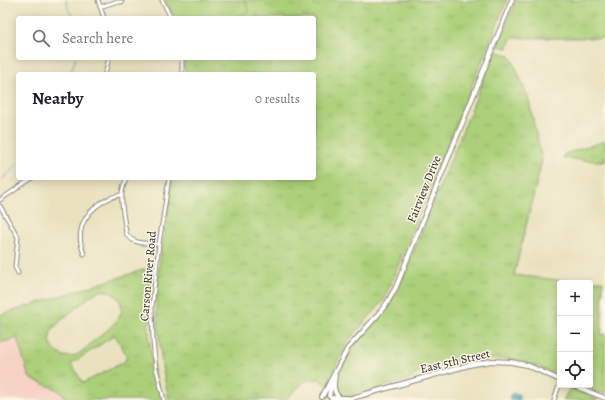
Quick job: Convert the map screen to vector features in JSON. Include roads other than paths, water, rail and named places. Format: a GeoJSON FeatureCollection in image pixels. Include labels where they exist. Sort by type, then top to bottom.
{"type":"FeatureCollection","features":[{"type":"Feature","properties":{"kind":"main road","name":"Fairview Drive"},"geometry":{"type":"LineString","coordinates":[[320,398],[348,348],[387,303],[396,286],[512,0]]}},
{"type":"Feature","properties":{"kind":"main road","name":"East 5th Street"},"geometry":{"type":"LineString","coordinates":[[345,400],[469,365],[491,361],[511,362],[527,365],[557,380]]}},
{"type":"Feature","properties":{"kind":"main road","name":"Fairview Drive"},"geometry":{"type":"LineString","coordinates":[[330,398],[335,372]]}},
{"type":"Feature","properties":{"kind":"main road"},"geometry":{"type":"LineString","coordinates":[[335,372],[334,391],[335,395],[340,398]]}},
{"type":"Feature","properties":{"kind":"main road"},"geometry":{"type":"LineString","coordinates":[[580,388],[605,398]]}},
{"type":"Feature","properties":{"kind":"main road","name":"East 5th Street"},"geometry":{"type":"LineString","coordinates":[[320,398],[325,396],[330,398],[353,397]]}},
{"type":"Feature","properties":{"kind":"street"},"geometry":{"type":"LineString","coordinates":[[98,0],[103,16]]}},
{"type":"Feature","properties":{"kind":"street"},"geometry":{"type":"LineString","coordinates":[[162,0],[170,16]]}},
{"type":"Feature","properties":{"kind":"street"},"geometry":{"type":"LineString","coordinates":[[100,7],[115,2],[122,2]]}},
{"type":"Feature","properties":{"kind":"street"},"geometry":{"type":"LineString","coordinates":[[106,72],[108,60]]}},
{"type":"Feature","properties":{"kind":"street"},"geometry":{"type":"LineString","coordinates":[[182,60],[182,72]]}},
{"type":"Feature","properties":{"kind":"street"},"geometry":{"type":"LineString","coordinates":[[0,200],[29,180]]}},
{"type":"Feature","properties":{"kind":"street"},"geometry":{"type":"LineString","coordinates":[[126,180],[121,195],[126,233],[129,238],[136,241],[159,244]]}},
{"type":"Feature","properties":{"kind":"street","name":"Carson River Road"},"geometry":{"type":"LineString","coordinates":[[164,400],[156,368],[152,307],[159,244],[169,180]]}},
{"type":"Feature","properties":{"kind":"street"},"geometry":{"type":"LineString","coordinates":[[84,254],[80,235],[83,222],[101,202],[121,195]]}},
{"type":"Feature","properties":{"kind":"street"},"geometry":{"type":"LineString","coordinates":[[0,206],[18,237],[15,267],[18,273]]}},
{"type":"Feature","properties":{"kind":"street"},"geometry":{"type":"LineString","coordinates":[[554,400],[558,388]]}},
{"type":"Feature","properties":{"kind":"water"},"geometry":{"type":"Polygon","coordinates":[[[514,393],[519,394],[520,400],[510,400],[510,395],[514,393]]]}},
{"type":"Feature","properties":{"kind":"waterway"},"geometry":{"type":"LineString","coordinates":[[66,0],[69,11],[73,16]]}},
{"type":"Feature","properties":{"kind":"waterway"},"geometry":{"type":"LineString","coordinates":[[71,72],[75,60]]}},
{"type":"Feature","properties":{"kind":"waterway"},"geometry":{"type":"LineString","coordinates":[[0,181],[16,166]]}}]}
